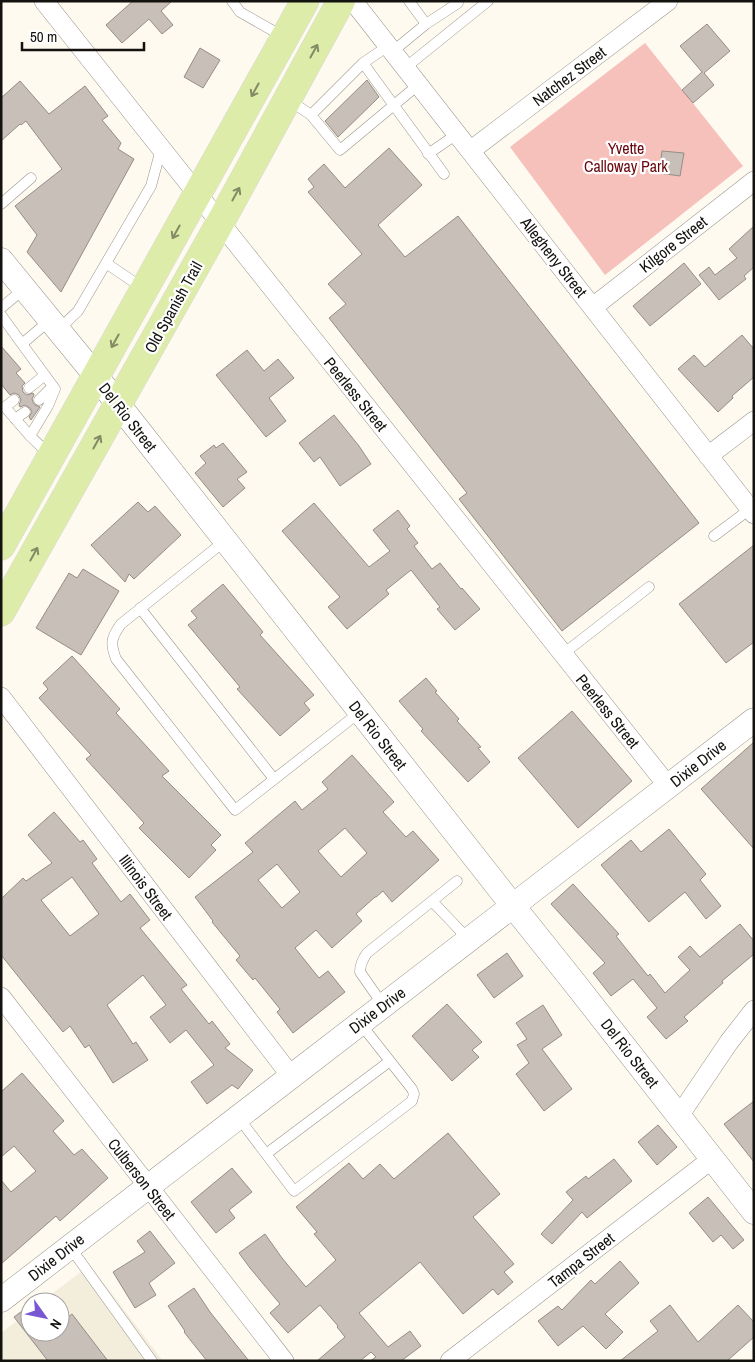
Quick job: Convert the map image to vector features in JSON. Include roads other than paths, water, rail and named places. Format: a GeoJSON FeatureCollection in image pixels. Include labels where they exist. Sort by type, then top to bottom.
{"type":"FeatureCollection","features":[{"type":"Feature","properties":{"kind":"main road","name":"Old Spanish Trail"},"geometry":{"type":"LineString","coordinates":[[1,546],[51,456],[61,410],[96,376],[305,1]]}},
{"type":"Feature","properties":{"kind":"main road","name":"Old Spanish Trail"},"geometry":{"type":"LineString","coordinates":[[5,596],[118,404],[220,224],[341,1]]}},
{"type":"Feature","properties":{"kind":"street","name":"Peerless Street"},"geometry":{"type":"LineString","coordinates":[[44,1],[668,786]]}},
{"type":"Feature","properties":{"kind":"street","name":"Allegheny Street"},"geometry":{"type":"LineString","coordinates":[[354,1],[418,86],[593,306],[752,512]]}},
{"type":"Feature","properties":{"kind":"street","name":"Natchez Street"},"geometry":{"type":"LineString","coordinates":[[470,151],[668,1]]}},
{"type":"Feature","properties":{"kind":"street","name":"Kilgore Street"},"geometry":{"type":"LineString","coordinates":[[593,306],[754,181]]}},
{"type":"Feature","properties":{"kind":"street","name":"Del Rio Street"},"geometry":{"type":"LineString","coordinates":[[1,260],[118,404],[218,546],[360,712],[754,1212]]}},
{"type":"Feature","properties":{"kind":"street"},"geometry":{"type":"LineString","coordinates":[[708,456],[754,421]]}},
{"type":"Feature","properties":{"kind":"street","name":"Illinois Street"},"geometry":{"type":"LineString","coordinates":[[1,697],[291,1076]]}},
{"type":"Feature","properties":{"kind":"street","name":"Dixie Drive"},"geometry":{"type":"LineString","coordinates":[[1,1300],[754,720]]}},
{"type":"Feature","properties":{"kind":"street","name":"Culberson Street"},"geometry":{"type":"LineString","coordinates":[[1,997],[284,1361]]}},
{"type":"Feature","properties":{"kind":"street"},"geometry":{"type":"LineString","coordinates":[[679,1116],[729,1042],[754,1010]]}},
{"type":"Feature","properties":{"kind":"street","name":"Tampa Street"},"geometry":{"type":"LineString","coordinates":[[450,1361],[712,1159]]}},
{"type":"Feature","properties":{"kind":"lane"},"geometry":{"type":"LineString","coordinates":[[409,1],[426,24]]}},
{"type":"Feature","properties":{"kind":"lane"},"geometry":{"type":"LineString","coordinates":[[311,115],[363,64],[390,50],[458,3],[456,1]]}},
{"type":"Feature","properties":{"kind":"lane"},"geometry":{"type":"LineString","coordinates":[[405,68],[488,1]]}},
{"type":"Feature","properties":{"kind":"lane"},"geometry":{"type":"LineString","coordinates":[[238,3],[240,12],[285,37]]}},
{"type":"Feature","properties":{"kind":"lane"},"geometry":{"type":"LineString","coordinates":[[363,64],[444,174]]}},
{"type":"Feature","properties":{"kind":"lane"},"geometry":{"type":"LineString","coordinates":[[288,100],[311,115],[340,150],[418,86]]}},
{"type":"Feature","properties":{"kind":"lane"},"geometry":{"type":"LineString","coordinates":[[428,154],[457,134]]}},
{"type":"Feature","properties":{"kind":"lane"},"geometry":{"type":"LineString","coordinates":[[22,344],[78,312],[151,186],[161,149]]}},
{"type":"Feature","properties":{"kind":"lane"},"geometry":{"type":"LineString","coordinates":[[1,204],[31,178]]}},
{"type":"Feature","properties":{"kind":"lane"},"geometry":{"type":"LineString","coordinates":[[106,263],[144,289]]}},
{"type":"Feature","properties":{"kind":"lane"},"geometry":{"type":"LineString","coordinates":[[1,308],[24,288]]}},
{"type":"Feature","properties":{"kind":"lane"},"geometry":{"type":"LineString","coordinates":[[1,316],[55,389],[61,410]]}},
{"type":"Feature","properties":{"kind":"lane"},"geometry":{"type":"LineString","coordinates":[[28,388],[45,375]]}},
{"type":"Feature","properties":{"kind":"lane"},"geometry":{"type":"LineString","coordinates":[[39,400],[53,386]]}},
{"type":"Feature","properties":{"kind":"lane"},"geometry":{"type":"LineString","coordinates":[[14,400],[5,407],[30,436],[51,456]]}},
{"type":"Feature","properties":{"kind":"lane"},"geometry":{"type":"LineString","coordinates":[[30,436],[48,406],[61,410]]}},
{"type":"Feature","properties":{"kind":"lane"},"geometry":{"type":"LineString","coordinates":[[16,419],[25,412]]}},
{"type":"Feature","properties":{"kind":"lane"},"geometry":{"type":"LineString","coordinates":[[714,536],[752,512]]}},
{"type":"Feature","properties":{"kind":"lane"},"geometry":{"type":"LineString","coordinates":[[218,546],[121,624],[114,633],[111,642],[116,659],[235,810],[360,712]]}},
{"type":"Feature","properties":{"kind":"lane"},"geometry":{"type":"LineString","coordinates":[[562,654],[649,587]]}},
{"type":"Feature","properties":{"kind":"lane"},"geometry":{"type":"LineString","coordinates":[[140,608],[274,780]]}},
{"type":"Feature","properties":{"kind":"lane"},"geometry":{"type":"LineString","coordinates":[[383,1006],[360,972],[362,961],[367,953],[457,881]]}},
{"type":"Feature","properties":{"kind":"lane"},"geometry":{"type":"LineString","coordinates":[[432,901],[469,940]]}},
{"type":"Feature","properties":{"kind":"lane"},"geometry":{"type":"LineString","coordinates":[[238,1116],[294,1190],[412,1101],[414,1094],[412,1088],[360,1023]]}},
{"type":"Feature","properties":{"kind":"lane"},"geometry":{"type":"LineString","coordinates":[[266,1154],[390,1061]]}},
{"type":"Feature","properties":{"kind":"lane"},"geometry":{"type":"LineString","coordinates":[[70,1247],[152,1361]]}},
{"type":"Feature","properties":{"kind":"park label","name":"Yvette Calloway Park"},"geometry":{"type":"Point","coordinates":[626,157]}}]}
